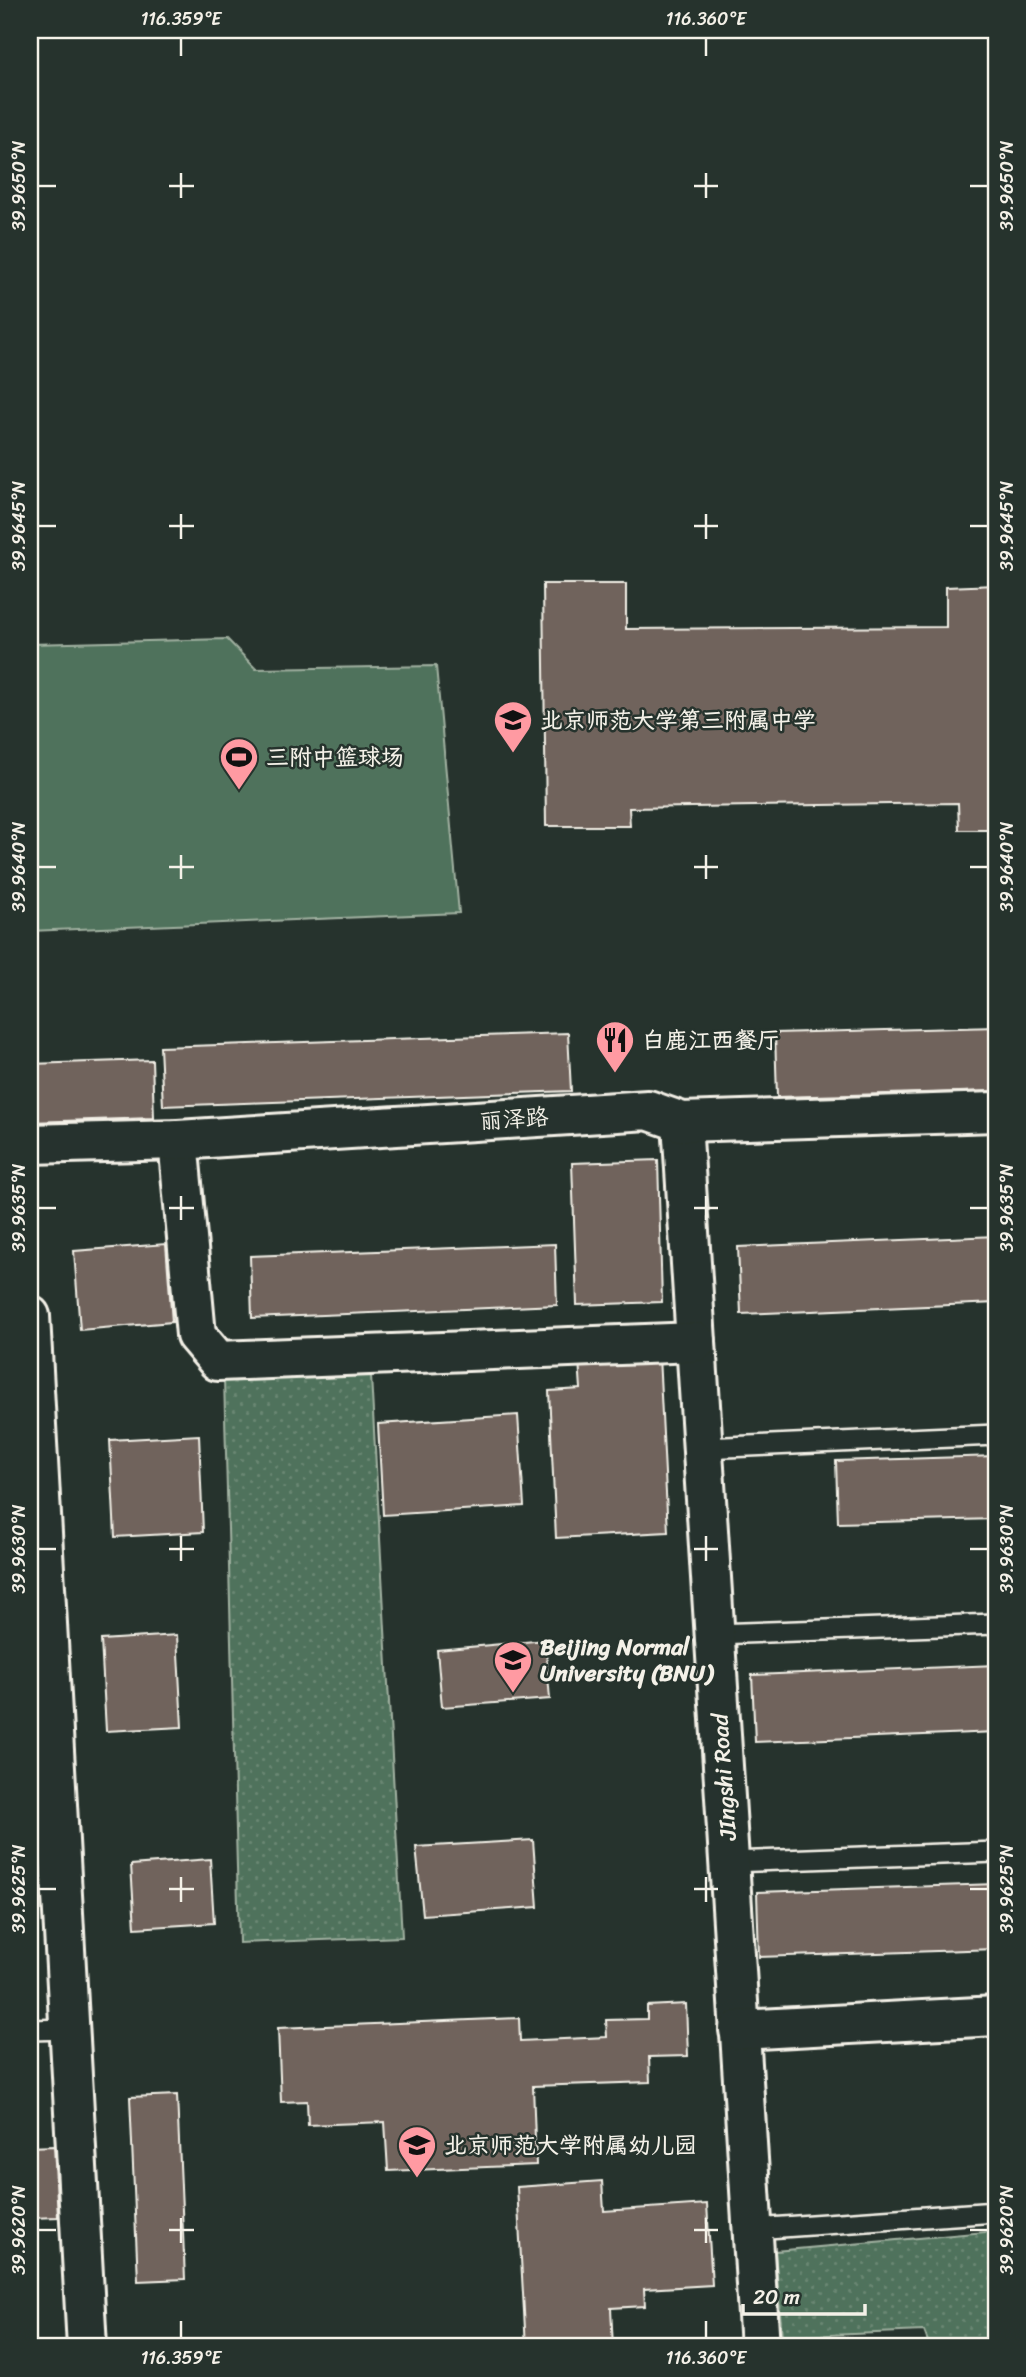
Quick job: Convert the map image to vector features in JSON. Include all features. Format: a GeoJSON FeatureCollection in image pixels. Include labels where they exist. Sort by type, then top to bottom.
{"type":"FeatureCollection","features":[{"type":"Feature","properties":{"kind":"street","name":"丽泽路"},"geometry":{"type":"LineString","coordinates":[[30,1144],[178,1140],[648,1110],[682,1122],[996,1112]]}},
{"type":"Feature","properties":{"kind":"street","name":"JIngshi Road"},"geometry":{"type":"LineString","coordinates":[[682,1122],[760,2347]]}},
{"type":"Feature","properties":{"kind":"street"},"geometry":{"type":"LineString","coordinates":[[178,1140],[196,1335],[218,1361],[696,1342]]}},
{"type":"Feature","properties":{"kind":"street"},"geometry":{"type":"LineString","coordinates":[[30,1316],[88,2347]]}},
{"type":"Feature","properties":{"kind":"street"},"geometry":{"type":"LineString","coordinates":[[739,2030],[996,2016]]}},
{"type":"Feature","properties":{"kind":"lane"},"geometry":{"type":"LineString","coordinates":[[703,1448],[996,1435]]}},
{"type":"Feature","properties":{"kind":"lane"},"geometry":{"type":"LineString","coordinates":[[714,1634],[996,1624]]}},
{"type":"Feature","properties":{"kind":"lane"},"geometry":{"type":"LineString","coordinates":[[729,1862],[996,1853]]}},
{"type":"Feature","properties":{"kind":"lane"},"geometry":{"type":"LineString","coordinates":[[30,2030],[69,2029]]}},
{"type":"Feature","properties":{"kind":"lane"},"geometry":{"type":"LineString","coordinates":[[753,2229],[996,2212]]}},
{"type":"Feature","properties":{"kind":"green space","name":"三附中篮球场"},"geometry":{"type":"Polygon","coordinates":[[[227,639],[256,669],[436,666],[459,913],[30,931],[30,644],[227,639]]]}},
{"type":"Feature","properties":{"kind":"green space"},"geometry":{"type":"Polygon","coordinates":[[[371,1376],[402,1937],[239,1943],[224,1378],[371,1376]]]}},
{"type":"Feature","properties":{"kind":"green space"},"geometry":{"type":"Polygon","coordinates":[[[996,2231],[996,2347],[930,2347],[924,2331],[782,2337],[775,2251],[996,2231]]]}},
{"type":"Feature","properties":{"kind":"building"},"geometry":{"type":"Polygon","coordinates":[[[543,584],[626,584],[626,629],[946,627],[946,587],[996,585],[996,830],[959,830],[958,803],[629,808],[630,826],[546,826],[543,584]]]}},
{"type":"Feature","properties":{"kind":"building"},"geometry":{"type":"Polygon","coordinates":[[[996,1027],[996,1091],[777,1097],[775,1033],[996,1027]]]}},
{"type":"Feature","properties":{"kind":"building"},"geometry":{"type":"Polygon","coordinates":[[[568,1033],[571,1091],[163,1106],[160,1047],[568,1033]]]}},
{"type":"Feature","properties":{"kind":"building"},"geometry":{"type":"Polygon","coordinates":[[[152,1060],[154,1118],[30,1122],[30,1064],[152,1060]]]}},
{"type":"Feature","properties":{"kind":"building"},"geometry":{"type":"Polygon","coordinates":[[[658,1160],[662,1302],[577,1305],[572,1163],[658,1160]]]}},
{"type":"Feature","properties":{"kind":"building"},"geometry":{"type":"Polygon","coordinates":[[[996,1236],[996,1303],[741,1314],[738,1247],[996,1236]]]}},
{"type":"Feature","properties":{"kind":"building"},"geometry":{"type":"Polygon","coordinates":[[[166,1244],[172,1322],[80,1330],[74,1251],[166,1244]]]}},
{"type":"Feature","properties":{"kind":"building"},"geometry":{"type":"Polygon","coordinates":[[[555,1244],[557,1305],[252,1318],[250,1256],[555,1244]]]}},
{"type":"Feature","properties":{"kind":"building"},"geometry":{"type":"Polygon","coordinates":[[[659,1356],[668,1532],[556,1538],[549,1391],[581,1389],[579,1360],[659,1356]]]}},
{"type":"Feature","properties":{"kind":"building"},"geometry":{"type":"Polygon","coordinates":[[[518,1415],[524,1506],[383,1515],[378,1424],[518,1415]]]}},
{"type":"Feature","properties":{"kind":"building"},"geometry":{"type":"Polygon","coordinates":[[[199,1435],[203,1532],[115,1537],[110,1440],[199,1435]]]}},
{"type":"Feature","properties":{"kind":"building"},"geometry":{"type":"Polygon","coordinates":[[[996,1456],[996,1519],[838,1523],[836,1461],[996,1456]]]}},
{"type":"Feature","properties":{"kind":"building"},"geometry":{"type":"Polygon","coordinates":[[[177,1635],[182,1727],[106,1731],[101,1640],[177,1635]]]}},
{"type":"Feature","properties":{"kind":"building"},"geometry":{"type":"Polygon","coordinates":[[[545,1640],[550,1699],[442,1707],[437,1650],[545,1640]]]}},
{"type":"Feature","properties":{"kind":"building"},"geometry":{"type":"Polygon","coordinates":[[[996,1665],[996,1732],[755,1742],[752,1675],[996,1665]]]}},
{"type":"Feature","properties":{"kind":"building"},"geometry":{"type":"Polygon","coordinates":[[[533,1840],[538,1907],[423,1915],[416,1847],[533,1840]]]}},
{"type":"Feature","properties":{"kind":"building"},"geometry":{"type":"Polygon","coordinates":[[[210,1859],[214,1923],[135,1928],[131,1865],[210,1859]]]}},
{"type":"Feature","properties":{"kind":"building"},"geometry":{"type":"Polygon","coordinates":[[[996,1884],[996,1949],[759,1957],[757,1892],[996,1884]]]}},
{"type":"Feature","properties":{"kind":"building"},"geometry":{"type":"Polygon","coordinates":[[[686,2004],[688,2056],[649,2057],[650,2082],[533,2086],[536,2165],[388,2171],[385,2122],[308,2125],[307,2101],[281,2102],[278,2028],[519,2018],[520,2041],[607,2037],[606,2020],[647,2019],[647,2006],[686,2004]]]}},
{"type":"Feature","properties":{"kind":"building"},"geometry":{"type":"Polygon","coordinates":[[[177,2095],[185,2279],[138,2281],[130,2097],[177,2095]]]}},
{"type":"Feature","properties":{"kind":"building"},"geometry":{"type":"Polygon","coordinates":[[[54,2146],[58,2217],[30,2218],[30,2147],[54,2146]]]}},
{"type":"Feature","properties":{"kind":"building"},"geometry":{"type":"Polygon","coordinates":[[[602,2181],[604,2211],[707,2204],[712,2285],[644,2289],[645,2306],[611,2308],[613,2347],[526,2347],[517,2187],[602,2181]]]}},
{"type":"Feature","properties":{"kind":"building"},"geometry":{"type":"Polygon","coordinates":[[[848,2341],[848,2347],[809,2347],[809,2342],[848,2341]]]}},
{"type":"Feature","properties":{"kind":"place","name":"北京师范大学第三附属中学"},"geometry":{"type":"Point","coordinates":[513,754]}},
{"type":"Feature","properties":{"kind":"place","name":"三附中篮球场"},"geometry":{"type":"Point","coordinates":[239,791]}},
{"type":"Feature","properties":{"kind":"place","name":"白鹿江西餐厅"},"geometry":{"type":"Point","coordinates":[615,1074]}},
{"type":"Feature","properties":{"kind":"place","name":"Beijing Normal University (BNU)"},"geometry":{"type":"Point","coordinates":[513,1694]}},
{"type":"Feature","properties":{"kind":"place","name":"北京师范大学附属幼儿园"},"geometry":{"type":"Point","coordinates":[417,2179]}}]}
